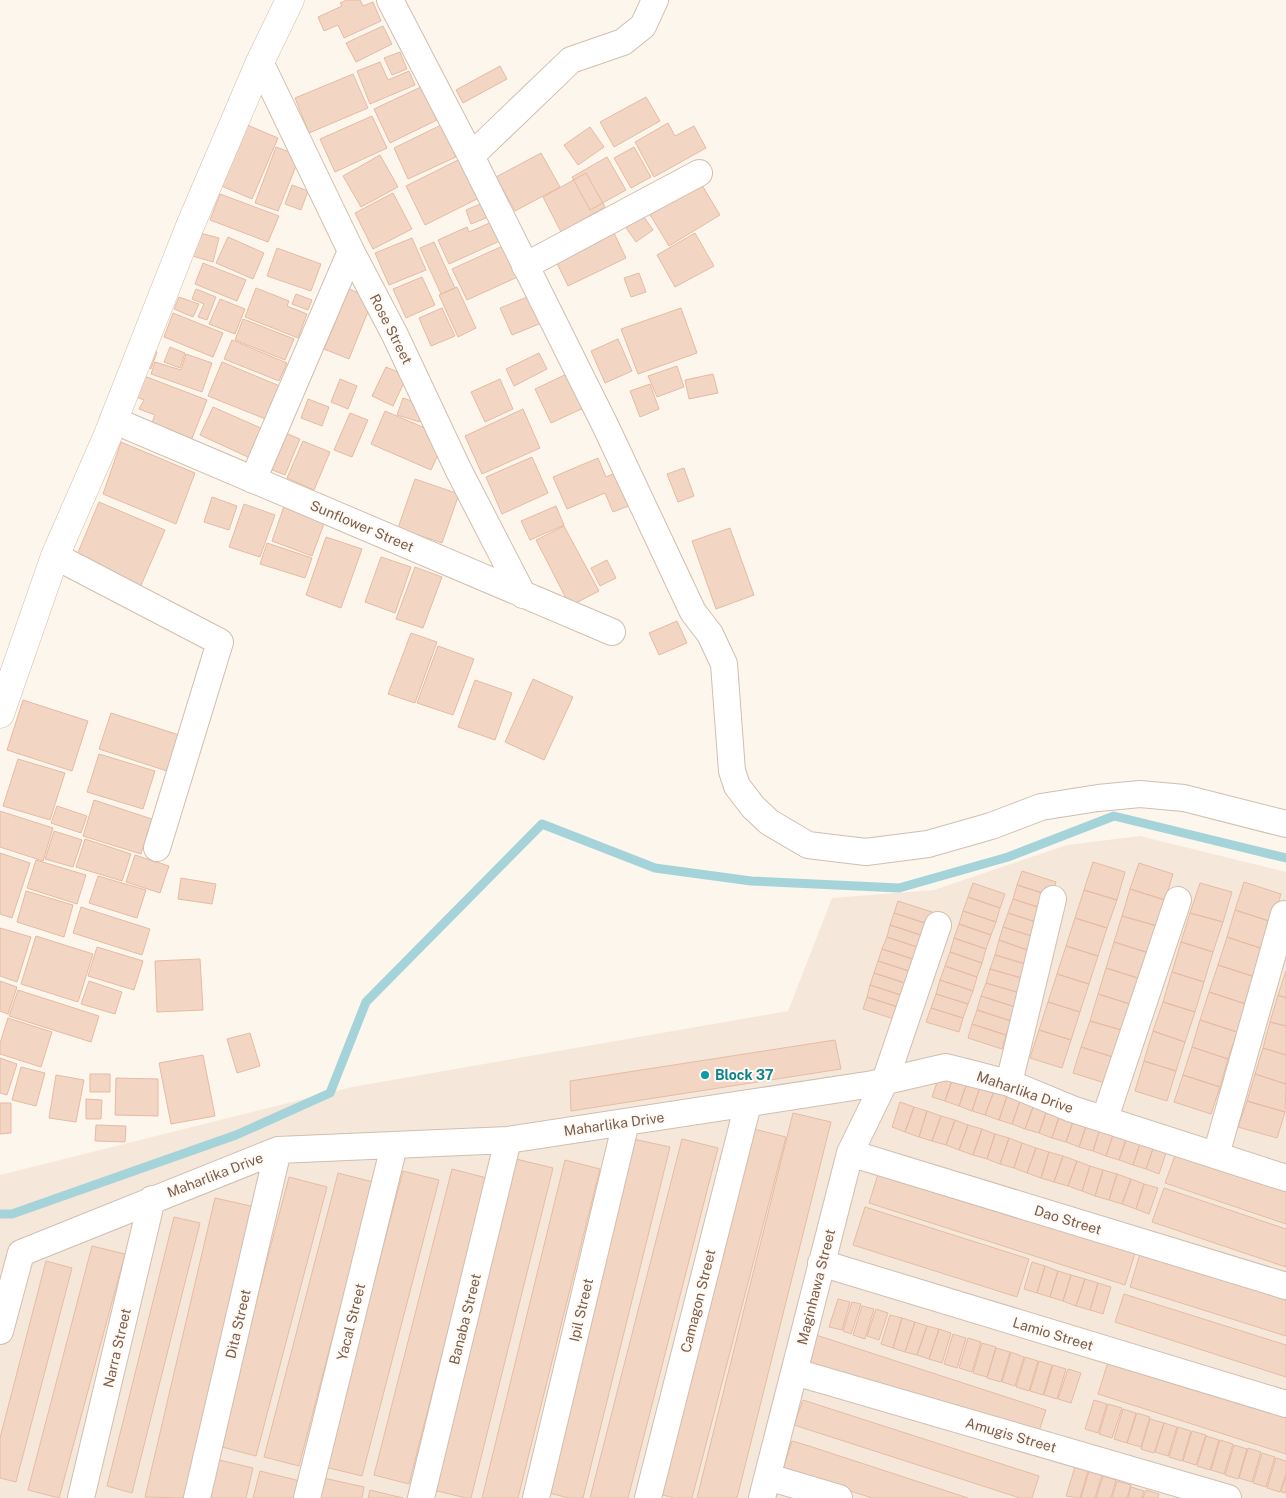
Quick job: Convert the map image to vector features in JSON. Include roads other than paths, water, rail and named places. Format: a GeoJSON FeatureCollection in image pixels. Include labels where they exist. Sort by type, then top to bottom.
{"type":"FeatureCollection","features":[{"type":"Feature","properties":{"kind":"street"},"geometry":{"type":"LineString","coordinates":[[0,714],[55,556],[113,420],[190,226],[260,62],[290,0]]}},
{"type":"Feature","properties":{"kind":"street"},"geometry":{"type":"LineString","coordinates":[[390,0],[471,156],[605,425],[693,612],[710,634],[724,664],[732,771],[737,786],[752,807],[770,822],[808,845],[866,852],[928,844],[991,826],[1041,807],[1098,798],[1140,794],[1184,798],[1286,824]]}},
{"type":"Feature","properties":{"kind":"street"},"geometry":{"type":"LineString","coordinates":[[471,156],[571,60],[623,42],[643,26],[655,0]]}},
{"type":"Feature","properties":{"kind":"street","name":"Rose Street"},"geometry":{"type":"LineString","coordinates":[[260,62],[351,251],[395,335],[458,469],[523,595]]}},
{"type":"Feature","properties":{"kind":"street"},"geometry":{"type":"LineString","coordinates":[[525,266],[699,172]]}},
{"type":"Feature","properties":{"kind":"street"},"geometry":{"type":"LineString","coordinates":[[253,480],[351,251]]}},
{"type":"Feature","properties":{"kind":"street","name":"Sunflower Street"},"geometry":{"type":"LineString","coordinates":[[113,420],[612,632]]}},
{"type":"Feature","properties":{"kind":"street"},"geometry":{"type":"LineString","coordinates":[[55,556],[220,642],[157,848]]}},
{"type":"Feature","properties":{"kind":"street"},"geometry":{"type":"LineString","coordinates":[[1009,1083],[1053,899]]}},
{"type":"Feature","properties":{"kind":"street"},"geometry":{"type":"LineString","coordinates":[[1105,1118],[1178,900]]}},
{"type":"Feature","properties":{"kind":"street"},"geometry":{"type":"LineString","coordinates":[[1216,1155],[1284,914]]}},
{"type":"Feature","properties":{"kind":"street","name":"Maginhawa Street"},"geometry":{"type":"LineString","coordinates":[[765,1487],[850,1153],[885,1081],[938,925]]}},
{"type":"Feature","properties":{"kind":"street","name":"Maharlika Drive"},"geometry":{"type":"LineString","coordinates":[[0,1331],[21,1252],[278,1150],[508,1140],[748,1104],[885,1081],[946,1066],[1009,1083],[1072,1109],[1105,1118],[1286,1178]]}},
{"type":"Feature","properties":{"kind":"street","name":"Camagon Street"},"geometry":{"type":"LineString","coordinates":[[648,1498],[748,1104]]}},
{"type":"Feature","properties":{"kind":"street","name":"Ipil Street"},"geometry":{"type":"LineString","coordinates":[[536,1498],[626,1122]]}},
{"type":"Feature","properties":{"kind":"street","name":"Banaba Street"},"geometry":{"type":"LineString","coordinates":[[421,1498],[508,1140]]}},
{"type":"Feature","properties":{"kind":"street","name":"Yacal Street"},"geometry":{"type":"LineString","coordinates":[[307,1498],[394,1146]]}},
{"type":"Feature","properties":{"kind":"street","name":"Dita Street"},"geometry":{"type":"LineString","coordinates":[[197,1498],[278,1150]]}},
{"type":"Feature","properties":{"kind":"street","name":"Dao Street"},"geometry":{"type":"LineString","coordinates":[[850,1153],[1286,1286]]}},
{"type":"Feature","properties":{"kind":"street","name":"Narra Street"},"geometry":{"type":"LineString","coordinates":[[81,1498],[152,1199]]}},
{"type":"Feature","properties":{"kind":"street","name":"Lamio Street"},"geometry":{"type":"LineString","coordinates":[[821,1263],[1286,1404]]}},
{"type":"Feature","properties":{"kind":"street","name":"Amugis Street"},"geometry":{"type":"LineString","coordinates":[[795,1372],[1228,1498]]}},
{"type":"Feature","properties":{"kind":"street"},"geometry":{"type":"LineString","coordinates":[[765,1487],[839,1498]]}},
{"type":"Feature","properties":{"kind":"waterway"},"geometry":{"type":"LineString","coordinates":[[0,1214],[12,1214],[236,1135],[330,1093],[366,1002],[542,824],[655,868],[751,881],[899,888],[1008,857],[1114,816],[1286,858]]}},
{"type":"Feature","properties":{"kind":"place","name":"Block 37"},"geometry":{"type":"Point","coordinates":[705,1075]}}]}
